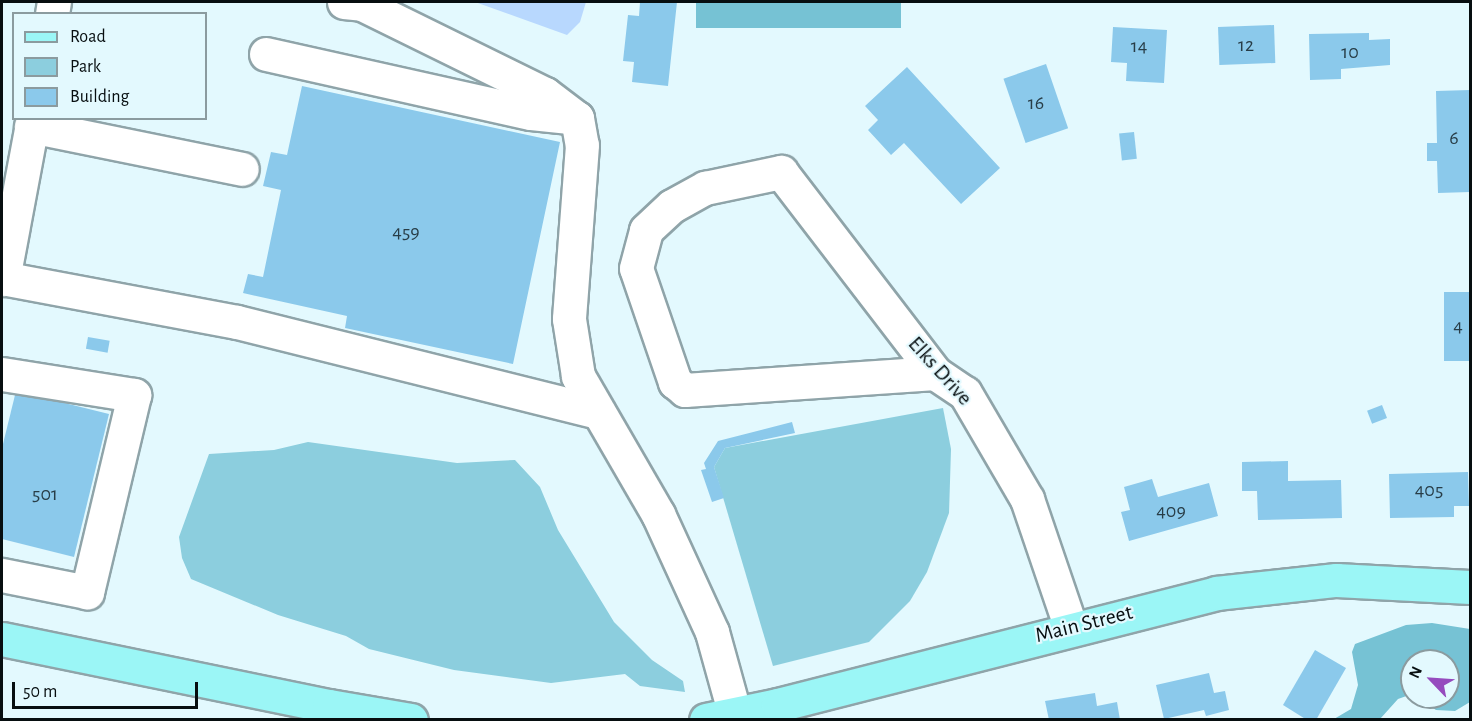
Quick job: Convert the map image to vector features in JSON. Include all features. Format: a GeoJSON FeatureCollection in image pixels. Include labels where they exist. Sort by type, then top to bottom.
{"type":"FeatureCollection","features":[{"type":"Feature","properties":{"kind":"main road","name":"Main Street"},"geometry":{"type":"LineString","coordinates":[[720,717],[1216,593],[1301,582],[1400,581],[1470,587]]}},
{"type":"Feature","properties":{"kind":"main road"},"geometry":{"type":"LineString","coordinates":[[2,639],[411,720]]}},
{"type":"Feature","properties":{"kind":"street"},"geometry":{"type":"LineString","coordinates":[[344,2],[362,4],[545,94],[577,118],[582,145],[569,319],[578,376],[658,514],[707,621],[720,717]]}},
{"type":"Feature","properties":{"kind":"street"},"geometry":{"type":"LineString","coordinates":[[266,54],[531,113],[577,118]]}},
{"type":"Feature","properties":{"kind":"street"},"geometry":{"type":"LineString","coordinates":[[242,169],[32,122],[2,278],[237,322],[598,412]]}},
{"type":"Feature","properties":{"kind":"street","name":"Elks Drive"},"geometry":{"type":"LineString","coordinates":[[935,373],[685,390],[675,382],[636,268],[645,230],[672,206],[705,188],[781,172],[935,373],[965,393],[1012,471],[1048,553],[1071,628]]}},
{"type":"Feature","properties":{"kind":"street"},"geometry":{"type":"LineString","coordinates":[[2,374],[134,395],[87,592],[2,575]]}},
{"type":"Feature","properties":{"kind":"green space"},"geometry":{"type":"Polygon","coordinates":[[[943,408],[951,449],[949,513],[927,572],[910,601],[869,642],[773,666],[714,467],[725,448],[943,408]]]}},
{"type":"Feature","properties":{"kind":"green space"},"geometry":{"type":"Polygon","coordinates":[[[308,442],[457,463],[515,460],[540,487],[558,530],[614,622],[652,660],[683,681],[685,692],[640,686],[625,674],[551,683],[454,670],[369,649],[346,636],[278,615],[191,579],[182,558],[179,537],[209,454],[274,450],[308,442]]]}},
{"type":"Feature","properties":{"kind":"shaded area"},"geometry":{"type":"Polygon","coordinates":[[[475,2],[586,2],[580,22],[567,35],[475,2]]]}},
{"type":"Feature","properties":{"kind":"shaded area"},"geometry":{"type":"Polygon","coordinates":[[[696,2],[901,2],[901,28],[696,28],[696,2]]]}},
{"type":"Feature","properties":{"kind":"shaded area"},"geometry":{"type":"Polygon","coordinates":[[[1432,623],[1470,629],[1470,702],[1460,708],[1460,649],[1400,649],[1400,698],[1380,719],[1334,719],[1351,709],[1358,685],[1352,652],[1355,644],[1406,625],[1432,623]]]}},
{"type":"Feature","properties":{"kind":"shaded area"},"geometry":{"type":"Polygon","coordinates":[[[1435,709],[1458,709],[1455,711],[1435,709]]]}},
{"type":"Feature","properties":{"kind":"building"},"geometry":{"type":"Polygon","coordinates":[[[640,2],[677,2],[668,86],[632,82],[634,62],[623,61],[628,15],[639,16],[640,2]]]}},
{"type":"Feature","properties":{"kind":"building"},"geometry":{"type":"Polygon","coordinates":[[[1274,25],[1275,63],[1219,65],[1218,27],[1274,25]]]}},
{"type":"Feature","properties":{"kind":"building"},"geometry":{"type":"Polygon","coordinates":[[[1113,27],[1167,30],[1164,83],[1126,81],[1127,63],[1111,62],[1113,27]]]}},
{"type":"Feature","properties":{"kind":"building"},"geometry":{"type":"Polygon","coordinates":[[[1369,33],[1369,40],[1390,39],[1390,65],[1341,69],[1341,79],[1310,80],[1309,34],[1369,33]]]}},
{"type":"Feature","properties":{"kind":"building"},"geometry":{"type":"Polygon","coordinates":[[[1046,64],[1068,128],[1026,143],[1003,79],[1046,64]]]}},
{"type":"Feature","properties":{"kind":"building"},"geometry":{"type":"Polygon","coordinates":[[[907,67],[1000,168],[961,204],[904,143],[891,155],[868,130],[878,120],[865,106],[907,67]]]}},
{"type":"Feature","properties":{"kind":"building"},"geometry":{"type":"Polygon","coordinates":[[[302,86],[560,142],[513,364],[345,328],[347,316],[243,293],[248,274],[263,277],[281,190],[263,186],[271,152],[287,155],[302,86]]]}},
{"type":"Feature","properties":{"kind":"building"},"geometry":{"type":"Polygon","coordinates":[[[1470,90],[1470,192],[1438,193],[1437,161],[1427,161],[1427,143],[1437,143],[1436,91],[1470,90]]]}},
{"type":"Feature","properties":{"kind":"building"},"geometry":{"type":"Polygon","coordinates":[[[1134,132],[1137,159],[1122,160],[1119,134],[1134,132]]]}},
{"type":"Feature","properties":{"kind":"building"},"geometry":{"type":"Polygon","coordinates":[[[1444,292],[1470,292],[1470,361],[1444,361],[1444,292]]]}},
{"type":"Feature","properties":{"kind":"building"},"geometry":{"type":"Polygon","coordinates":[[[88,337],[110,341],[108,353],[86,349],[88,337]]]}},
{"type":"Feature","properties":{"kind":"building"},"geometry":{"type":"Polygon","coordinates":[[[16,391],[109,414],[74,557],[2,539],[2,448],[16,391]]]}},
{"type":"Feature","properties":{"kind":"building"},"geometry":{"type":"Polygon","coordinates":[[[1382,405],[1387,418],[1372,424],[1367,411],[1382,405]]]}},
{"type":"Feature","properties":{"kind":"building"},"geometry":{"type":"Polygon","coordinates":[[[792,422],[795,433],[725,448],[714,467],[724,498],[712,502],[701,470],[706,469],[704,463],[718,441],[792,422]]]}},
{"type":"Feature","properties":{"kind":"building"},"geometry":{"type":"Polygon","coordinates":[[[1288,461],[1288,481],[1341,480],[1342,518],[1258,520],[1257,491],[1242,491],[1242,462],[1288,461]]]}},
{"type":"Feature","properties":{"kind":"building"},"geometry":{"type":"Polygon","coordinates":[[[1468,472],[1469,506],[1454,506],[1454,517],[1390,518],[1389,474],[1468,472]]]}},
{"type":"Feature","properties":{"kind":"building"},"geometry":{"type":"Polygon","coordinates":[[[1152,479],[1158,497],[1209,483],[1218,516],[1129,541],[1121,512],[1130,510],[1124,487],[1152,479]]]}},
{"type":"Feature","properties":{"kind":"building"},"geometry":{"type":"Polygon","coordinates":[[[1315,650],[1346,668],[1316,720],[1307,720],[1283,705],[1315,650]]]}},
{"type":"Feature","properties":{"kind":"building"},"geometry":{"type":"Polygon","coordinates":[[[1209,673],[1214,693],[1225,691],[1229,710],[1206,716],[1204,710],[1164,719],[1156,685],[1209,673]]]}},
{"type":"Feature","properties":{"kind":"building"},"geometry":{"type":"Polygon","coordinates":[[[1095,693],[1097,706],[1117,702],[1120,720],[1049,720],[1045,701],[1095,693]]]}}]}
